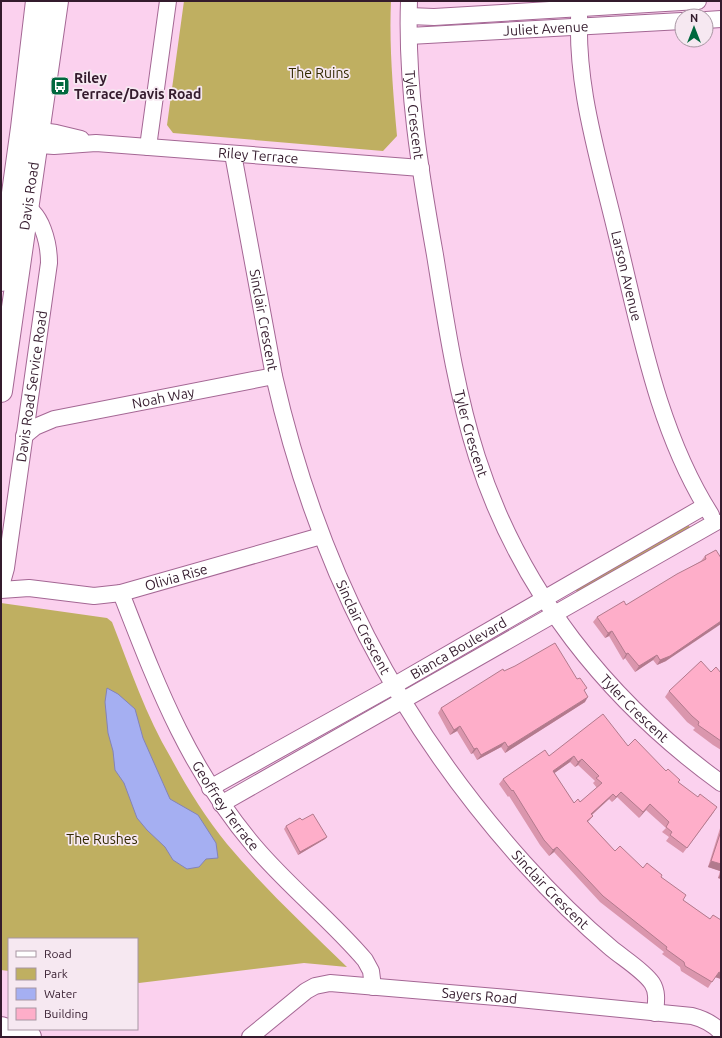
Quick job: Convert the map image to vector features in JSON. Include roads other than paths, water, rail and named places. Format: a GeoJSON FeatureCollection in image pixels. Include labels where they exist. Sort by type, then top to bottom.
{"type":"FeatureCollection","features":[{"type":"Feature","properties":{"kind":"main road","name":"Davis Road"},"geometry":{"type":"LineString","coordinates":[[29,137],[37,1]]}},
{"type":"Feature","properties":{"kind":"main road","name":"Davis Road"},"geometry":{"type":"LineString","coordinates":[[1,391],[20,204],[29,137],[57,1]]}},
{"type":"Feature","properties":{"kind":"main road","name":"Davis Road"},"geometry":{"type":"LineString","coordinates":[[1,280],[20,204]]}},
{"type":"Feature","properties":{"kind":"main road"},"geometry":{"type":"LineString","coordinates":[[1,1028],[30,1037]]}},
{"type":"Feature","properties":{"kind":"street"},"geometry":{"type":"LineString","coordinates":[[148,146],[168,1]]}},
{"type":"Feature","properties":{"kind":"street","name":"Juliet Avenue"},"geometry":{"type":"LineString","coordinates":[[409,8],[434,17],[580,4],[698,1]]}},
{"type":"Feature","properties":{"kind":"street","name":"Larson Avenue"},"geometry":{"type":"LineString","coordinates":[[580,4],[578,27],[584,99],[639,325],[663,415],[688,473],[705,506],[718,526]]}},
{"type":"Feature","properties":{"kind":"street","name":"Tyler Crescent"},"geometry":{"type":"LineString","coordinates":[[409,8],[413,104],[421,168],[453,361],[467,423],[477,457],[496,510],[543,600],[591,663],[619,696],[670,743],[721,782]]}},
{"type":"Feature","properties":{"kind":"street","name":"Juliet Avenue"},"geometry":{"type":"LineString","coordinates":[[409,36],[435,36],[674,22]]}},
{"type":"Feature","properties":{"kind":"street","name":"Riley Terrace"},"geometry":{"type":"LineString","coordinates":[[29,137],[421,168]]}},
{"type":"Feature","properties":{"kind":"street","name":"Sinclair Crescent"},"geometry":{"type":"LineString","coordinates":[[233,154],[274,376],[295,459],[321,536],[346,594],[393,686],[460,786],[506,843],[560,901],[611,948],[651,981],[655,990],[655,1013]]}},
{"type":"Feature","properties":{"kind":"street","name":"Davis Road Service Road"},"geometry":{"type":"LineString","coordinates":[[1,586],[6,568],[48,254],[46,240],[33,212],[20,204]]}},
{"type":"Feature","properties":{"kind":"street","name":"Noah Way"},"geometry":{"type":"LineString","coordinates":[[24,436],[36,427],[54,419],[274,376]]}},
{"type":"Feature","properties":{"kind":"street"},"geometry":{"type":"LineString","coordinates":[[28,406],[54,419]]}},
{"type":"Feature","properties":{"kind":"street","name":"Bianca Boulevard"},"geometry":{"type":"LineString","coordinates":[[210,788],[393,686],[705,506]]}},
{"type":"Feature","properties":{"kind":"street","name":"Bianca Boulevard"},"geometry":{"type":"LineString","coordinates":[[221,804],[555,615],[718,526]]}},
{"type":"Feature","properties":{"kind":"street","name":"Olivia Rise"},"geometry":{"type":"LineString","coordinates":[[1,590],[29,588],[94,596],[121,593],[321,536]]}},
{"type":"Feature","properties":{"kind":"street"},"geometry":{"type":"LineString","coordinates":[[6,568],[29,588]]}},
{"type":"Feature","properties":{"kind":"street","name":"Geoffrey Terrace"},"geometry":{"type":"LineString","coordinates":[[121,593],[169,712],[192,759],[210,788],[266,860],[365,960],[371,971],[373,987]]}},
{"type":"Feature","properties":{"kind":"street","name":"Sayers Road"},"geometry":{"type":"LineString","coordinates":[[250,1037],[306,991],[315,986],[330,983],[516,998],[692,1016],[704,1019],[714,1025],[721,1032]]}},
{"type":"Feature","properties":{"kind":"water"},"geometry":{"type":"Polygon","coordinates":[[[107,688],[118,694],[135,709],[143,738],[170,799],[198,815],[216,843],[218,858],[206,859],[199,867],[187,869],[173,860],[165,847],[137,818],[124,783],[115,770],[113,751],[108,733],[105,702],[107,688]]]}},
{"type":"Feature","properties":{"kind":"place","name":"Riley Terrace/Davis Road"},"geometry":{"type":"Point","coordinates":[60,86]}},
{"type":"Feature","properties":{"kind":"park label","name":"The Ruins"},"geometry":{"type":"Point","coordinates":[319,73]}},
{"type":"Feature","properties":{"kind":"park label","name":"The Rushes"},"geometry":{"type":"Point","coordinates":[102,839]}}]}
